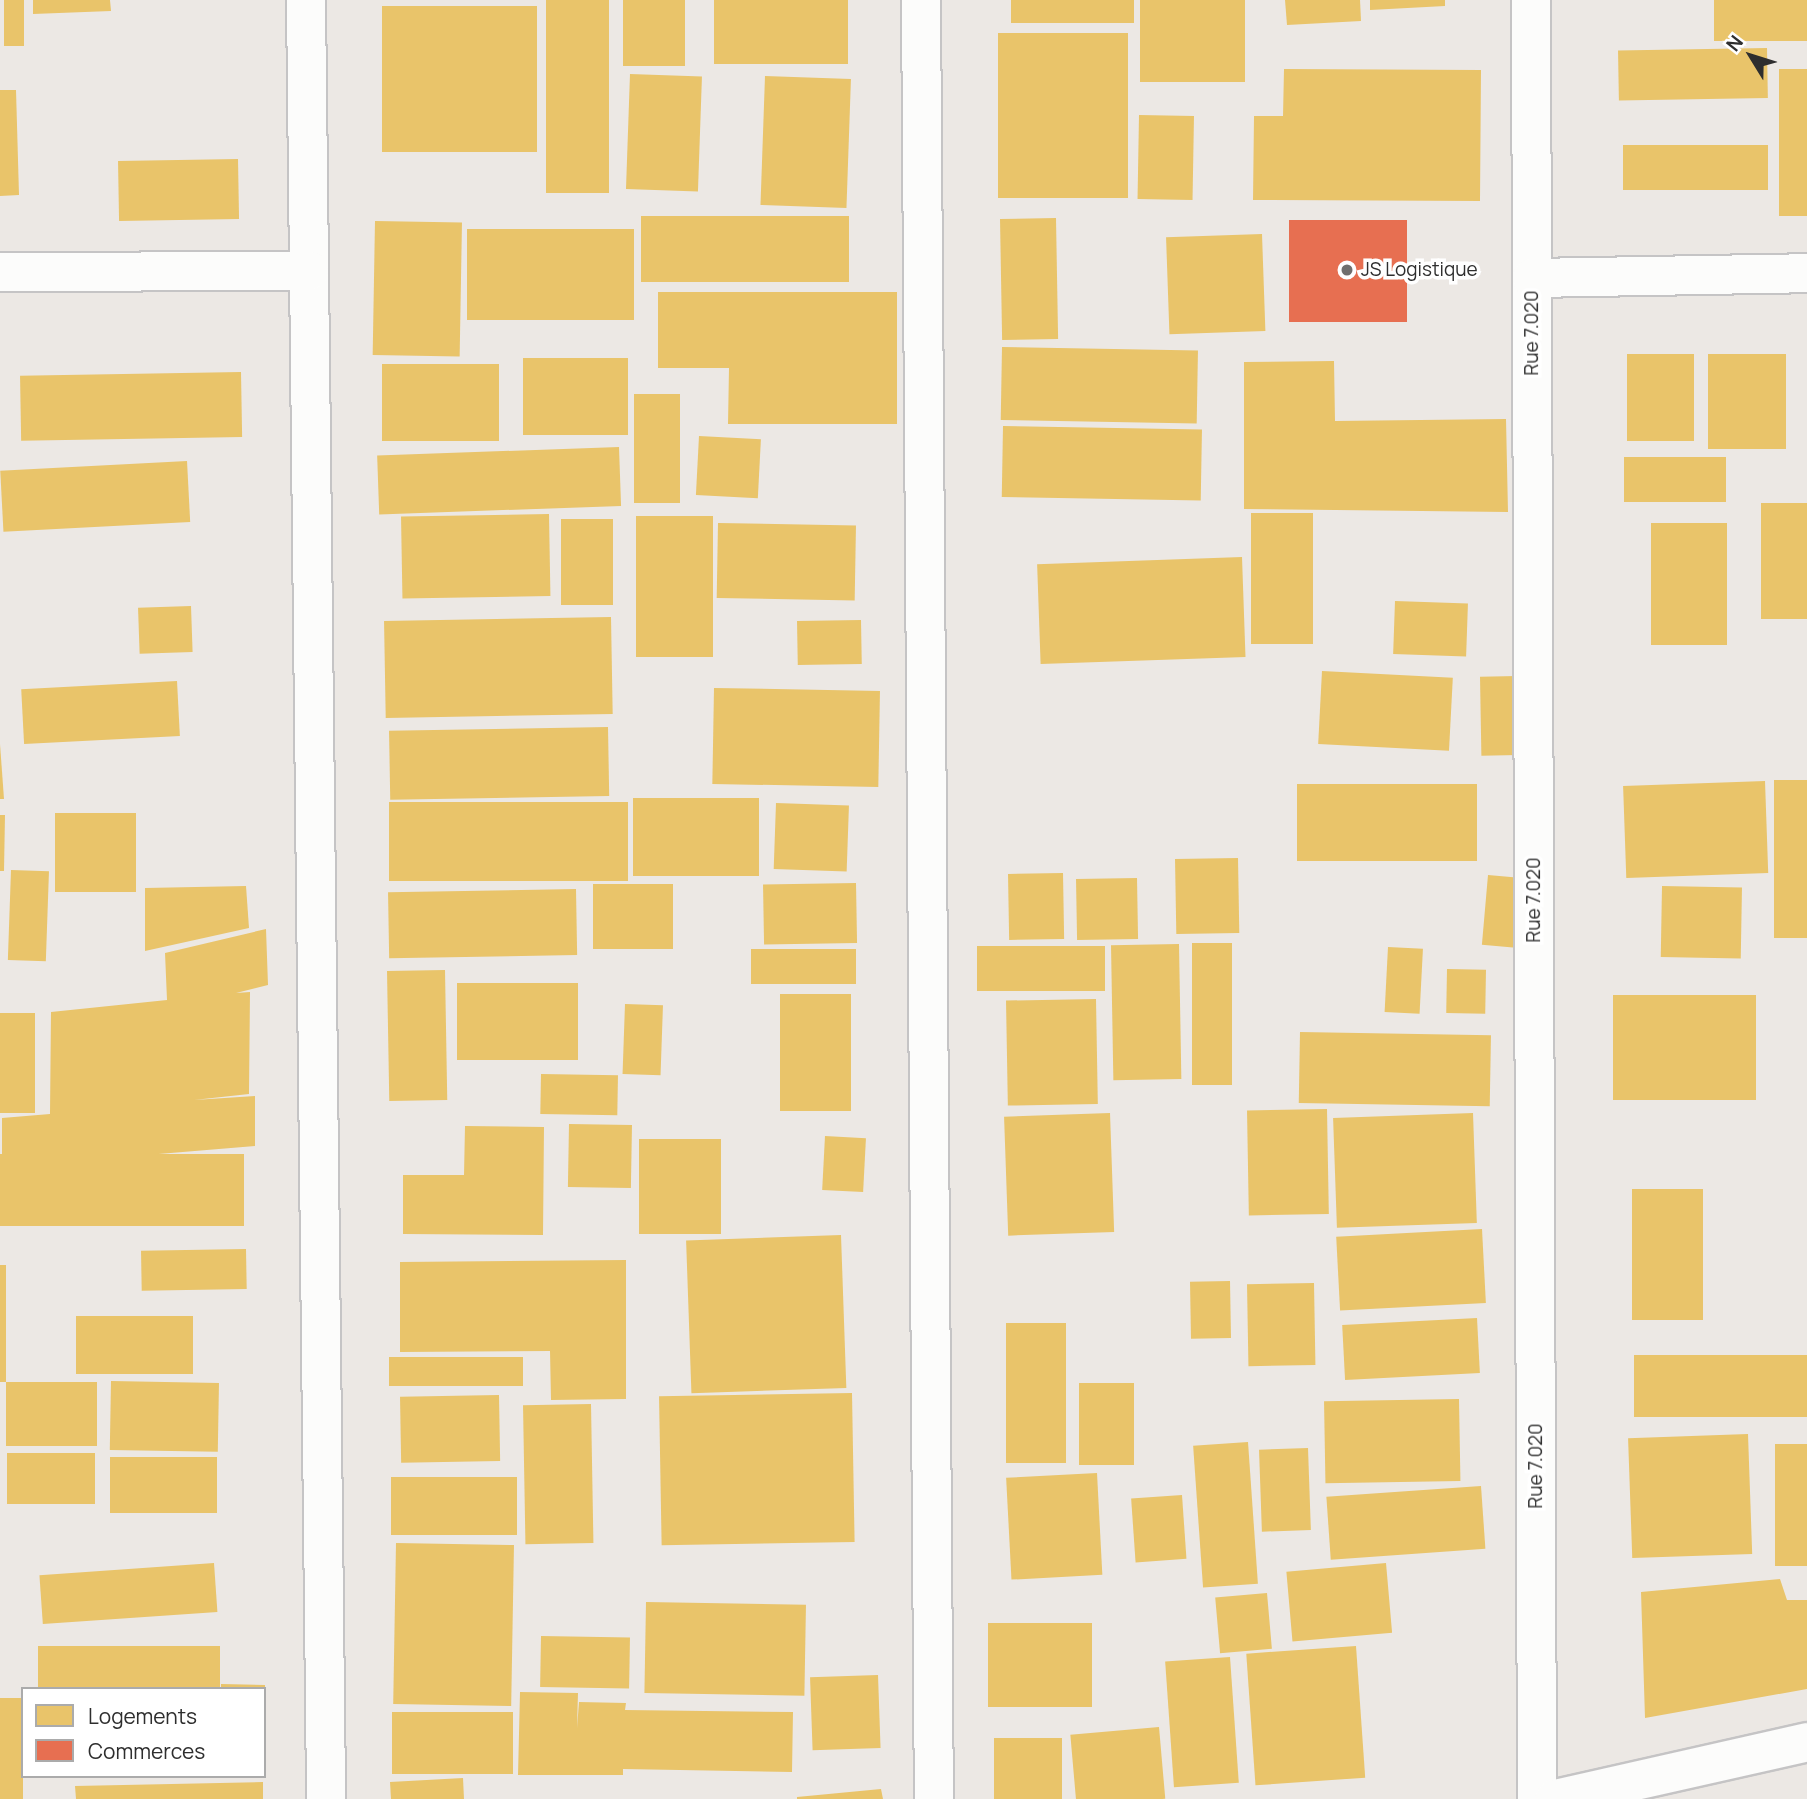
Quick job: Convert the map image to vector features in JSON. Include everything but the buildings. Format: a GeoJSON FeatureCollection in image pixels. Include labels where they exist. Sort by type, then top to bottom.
{"type":"FeatureCollection","features":[{"type":"Feature","properties":{"kind":"street"},"geometry":{"type":"LineString","coordinates":[[306,0],[326,1799]]}},
{"type":"Feature","properties":{"kind":"street"},"geometry":{"type":"LineString","coordinates":[[921,0],[934,1799]]}},
{"type":"Feature","properties":{"kind":"street","name":"Rue 7.020"},"geometry":{"type":"LineString","coordinates":[[1531,0],[1538,1799]]}},
{"type":"Feature","properties":{"kind":"street"},"geometry":{"type":"LineString","coordinates":[[0,272],[309,271]]}},
{"type":"Feature","properties":{"kind":"street"},"geometry":{"type":"LineString","coordinates":[[1532,278],[1807,273]]}},
{"type":"Feature","properties":{"kind":"street"},"geometry":{"type":"LineString","coordinates":[[1555,1799],[1807,1742]]}},
{"type":"Feature","properties":{"kind":"place","name":"JS Logistique"},"geometry":{"type":"Point","coordinates":[1347,270]}}]}
